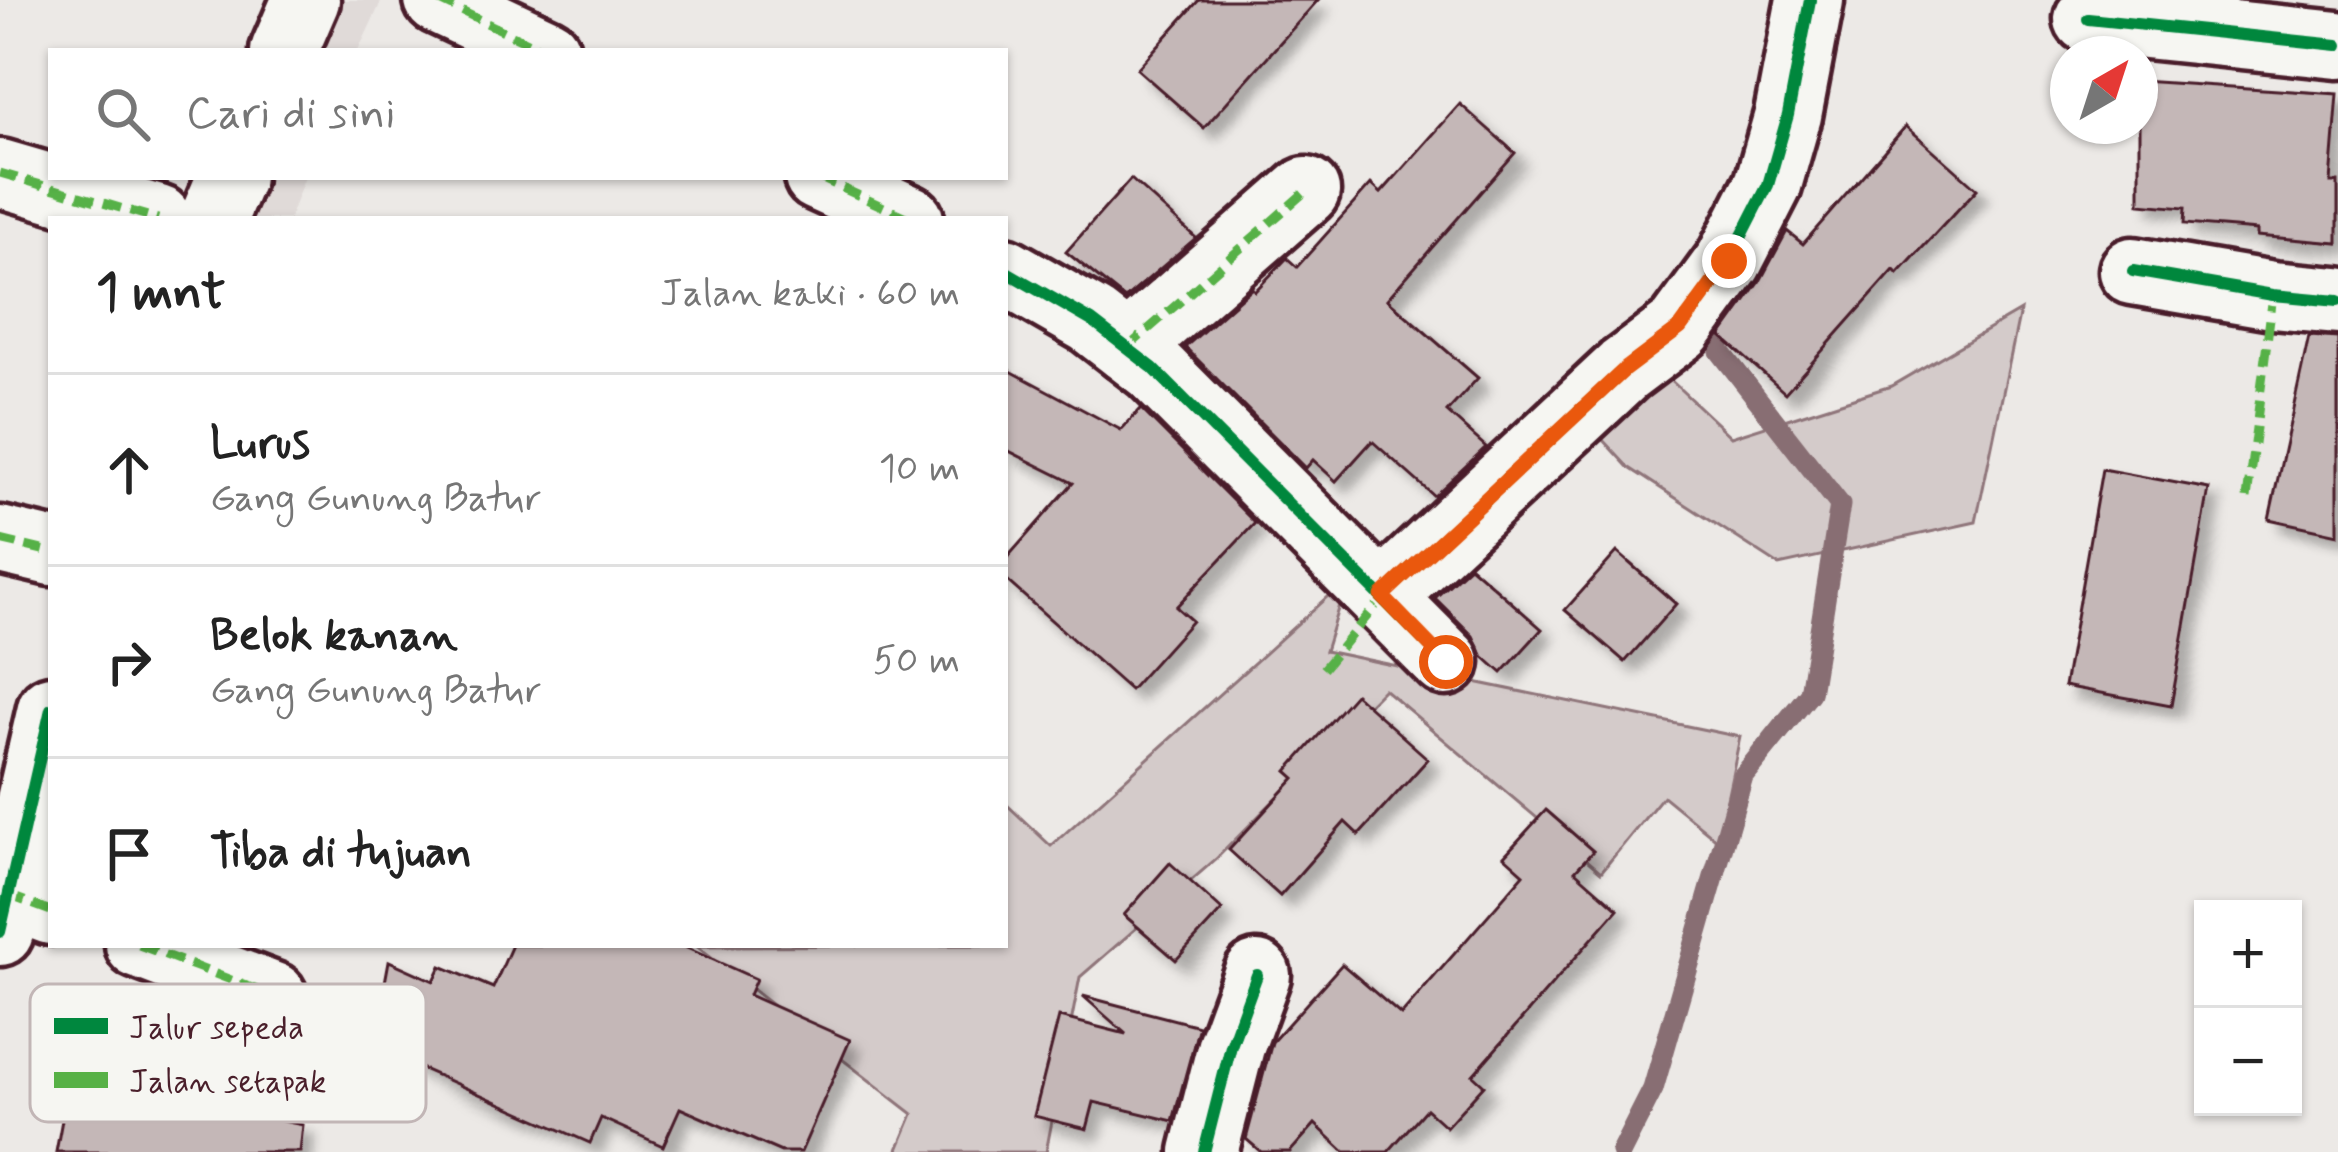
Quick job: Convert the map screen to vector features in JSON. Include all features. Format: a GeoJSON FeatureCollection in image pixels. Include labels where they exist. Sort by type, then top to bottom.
{"type":"FeatureCollection","features":[{"type":"Feature","properties":{"kind":"street"},"geometry":{"type":"LineString","coordinates":[[285,48],[306,0]]}},
{"type":"Feature","properties":{"kind":"street"},"geometry":{"type":"LineString","coordinates":[[437,0],[540,48]]}},
{"type":"Feature","properties":{"kind":"street"},"geometry":{"type":"LineString","coordinates":[[1382,596],[1624,370],[1680,328],[1729,261],[1768,185],[1788,115],[1810,0]]}},
{"type":"Feature","properties":{"kind":"street"},"geometry":{"type":"LineString","coordinates":[[2088,19],[2338,45]]}},
{"type":"Feature","properties":{"kind":"street"},"geometry":{"type":"LineString","coordinates":[[0,172],[148,216]]}},
{"type":"Feature","properties":{"kind":"street"},"geometry":{"type":"LineString","coordinates":[[214,216],[230,180]]}},
{"type":"Feature","properties":{"kind":"street"},"geometry":{"type":"LineString","coordinates":[[825,180],[903,216]]}},
{"type":"Feature","properties":{"kind":"street"},"geometry":{"type":"LineString","coordinates":[[1127,348],[1306,191]]}},
{"type":"Feature","properties":{"kind":"street"},"geometry":{"type":"LineString","coordinates":[[2133,271],[2338,301]]}},
{"type":"Feature","properties":{"kind":"street"},"geometry":{"type":"LineString","coordinates":[[1008,273],[1091,321],[1153,368],[1446,662]]}},
{"type":"Feature","properties":{"kind":"street"},"geometry":{"type":"LineString","coordinates":[[0,540],[48,551]]}},
{"type":"Feature","properties":{"kind":"street"},"geometry":{"type":"LineString","coordinates":[[16,880],[48,724]]}},
{"type":"Feature","properties":{"kind":"street"},"geometry":{"type":"LineString","coordinates":[[147,948],[241,984]]}},
{"type":"Feature","properties":{"kind":"street"},"geometry":{"type":"LineString","coordinates":[[1204,1152],[1231,1046],[1257,975]]}},
{"type":"Feature","properties":{"kind":"shaded area"},"geometry":{"type":"Polygon","coordinates":[[[266,0],[382,0],[359,48],[246,48],[266,0]]]}},
{"type":"Feature","properties":{"kind":"shaded area"},"geometry":{"type":"Polygon","coordinates":[[[204,180],[304,180],[290,216],[193,216],[204,180]]]}},
{"type":"Feature","properties":{"kind":"shaded area"},"geometry":{"type":"Polygon","coordinates":[[[2020,311],[1976,522],[1779,565],[1628,467],[1563,397],[1646,357],[1731,437],[1891,386],[2020,311]]]}},
{"type":"Feature","properties":{"kind":"shaded area"},"geometry":{"type":"Polygon","coordinates":[[[1347,579],[1325,651],[1740,737],[1718,841],[1663,796],[1601,872],[1384,689],[1216,859],[1080,977],[1046,1152],[897,1152],[913,1114],[699,948],[1008,948],[1008,806],[1051,846],[1347,579]]]}},
{"type":"Feature","properties":{"kind":"building"},"geometry":{"type":"Polygon","coordinates":[[[1199,0],[1318,0],[1204,128],[1137,69],[1199,0]]]}},
{"type":"Feature","properties":{"kind":"building"},"geometry":{"type":"Polygon","coordinates":[[[2158,82],[2338,94],[2331,182],[2338,182],[2338,243],[2184,224],[2185,208],[2140,204],[2140,144],[2158,144],[2158,82]]]}},
{"type":"Feature","properties":{"kind":"building"},"geometry":{"type":"Polygon","coordinates":[[[1460,104],[1515,153],[1387,299],[1478,378],[1447,412],[1486,447],[1434,496],[1372,441],[1336,481],[1313,460],[1306,468],[1185,347],[1252,288],[1255,291],[1287,258],[1297,267],[1371,184],[1381,193],[1460,104]]]}},
{"type":"Feature","properties":{"kind":"building"},"geometry":{"type":"Polygon","coordinates":[[[1906,126],[1977,189],[1898,274],[1894,270],[1785,393],[1721,336],[1759,283],[1787,231],[1803,244],[1906,126]]]}},
{"type":"Feature","properties":{"kind":"building"},"geometry":{"type":"Polygon","coordinates":[[[1131,179],[1196,238],[1125,299],[1066,252],[1131,179]]]}},
{"type":"Feature","properties":{"kind":"building"},"geometry":{"type":"Polygon","coordinates":[[[2309,336],[2338,338],[2338,534],[2269,519],[2309,336]]]}},
{"type":"Feature","properties":{"kind":"building"},"geometry":{"type":"Polygon","coordinates":[[[1008,370],[1121,430],[1141,409],[1255,523],[1176,607],[1192,621],[1130,690],[1008,582],[1008,557],[1073,483],[1008,450],[1008,370]]]}},
{"type":"Feature","properties":{"kind":"building"},"geometry":{"type":"Polygon","coordinates":[[[2102,469],[2209,489],[2171,706],[2064,686],[2102,469]]]}},
{"type":"Feature","properties":{"kind":"building"},"geometry":{"type":"Polygon","coordinates":[[[1617,552],[1676,604],[1625,662],[1565,610],[1617,552]]]}},
{"type":"Feature","properties":{"kind":"building"},"geometry":{"type":"Polygon","coordinates":[[[1470,566],[1542,629],[1502,673],[1435,598],[1470,566]]]}},
{"type":"Feature","properties":{"kind":"building"},"geometry":{"type":"Polygon","coordinates":[[[1355,694],[1428,759],[1359,835],[1345,822],[1280,896],[1229,850],[1295,778],[1287,771],[1355,694]]]}},
{"type":"Feature","properties":{"kind":"building"},"geometry":{"type":"Polygon","coordinates":[[[1546,810],[1593,851],[1575,871],[1618,909],[1473,1075],[1484,1085],[1446,1127],[1426,1109],[1388,1152],[1345,1152],[1315,1124],[1290,1152],[1261,1152],[1246,1139],[1272,1042],[1342,964],[1401,1015],[1524,874],[1504,856],[1546,810]]]}},
{"type":"Feature","properties":{"kind":"building"},"geometry":{"type":"Polygon","coordinates":[[[1170,863],[1222,910],[1176,960],[1124,915],[1170,863]]]}},
{"type":"Feature","properties":{"kind":"building"},"geometry":{"type":"Polygon","coordinates":[[[511,948],[687,948],[756,979],[749,995],[850,1040],[801,1152],[781,1152],[680,1108],[663,1146],[601,1118],[590,1143],[426,1070],[426,984],[385,984],[389,961],[434,981],[441,966],[493,988],[511,948]]]}},
{"type":"Feature","properties":{"kind":"building"},"geometry":{"type":"Polygon","coordinates":[[[1083,996],[1199,1026],[1173,1121],[1094,1102],[1087,1129],[1034,1116],[1059,1017],[1126,1034],[1083,996]]]}},
{"type":"Feature","properties":{"kind":"building"},"geometry":{"type":"Polygon","coordinates":[[[62,1122],[303,1125],[300,1152],[56,1152],[62,1122]]]}},
{"type":"Feature","properties":{"kind":"waterway"},"geometry":{"type":"LineString","coordinates":[[1621,1152],[1653,1089],[1743,776],[1810,693],[1840,505],[1720,351],[1719,303]]}},
{"type":"Feature","properties":{"kind":"marked path"},"geometry":{"type":"LineString","coordinates":[[438,0],[540,48]]}},
{"type":"Feature","properties":{"kind":"marked path"},"geometry":{"type":"LineString","coordinates":[[0,173],[148,216]]}},
{"type":"Feature","properties":{"kind":"marked path"},"geometry":{"type":"LineString","coordinates":[[825,180],[903,216]]}},
{"type":"Feature","properties":{"kind":"marked path"},"geometry":{"type":"LineString","coordinates":[[1127,348],[1306,191]]}},
{"type":"Feature","properties":{"kind":"marked path"},"geometry":{"type":"LineString","coordinates":[[2247,498],[2273,295]]}},
{"type":"Feature","properties":{"kind":"marked path"},"geometry":{"type":"LineString","coordinates":[[0,540],[48,551]]}},
{"type":"Feature","properties":{"kind":"marked path"},"geometry":{"type":"LineString","coordinates":[[1323,669],[1389,590]]}},
{"type":"Feature","properties":{"kind":"marked path"},"geometry":{"type":"LineString","coordinates":[[8,895],[48,910]]}},
{"type":"Feature","properties":{"kind":"marked path"},"geometry":{"type":"LineString","coordinates":[[147,948],[241,984]]}},
{"type":"Feature","properties":{"kind":"cycle path"},"geometry":{"type":"LineString","coordinates":[[1382,596],[1624,370],[1680,328],[1729,261],[1768,185],[1788,115],[1810,0]]}},
{"type":"Feature","properties":{"kind":"cycle path"},"geometry":{"type":"LineString","coordinates":[[2088,19],[2338,45]]}},
{"type":"Feature","properties":{"kind":"cycle path"},"geometry":{"type":"LineString","coordinates":[[2133,271],[2338,301]]}},
{"type":"Feature","properties":{"kind":"cycle path"},"geometry":{"type":"LineString","coordinates":[[1008,273],[1092,321],[1153,368],[1446,662]]}},
{"type":"Feature","properties":{"kind":"cycle path"},"geometry":{"type":"LineString","coordinates":[[0,932],[48,722]]}},
{"type":"Feature","properties":{"kind":"cycle path"},"geometry":{"type":"LineString","coordinates":[[1204,1152],[1231,1046],[1257,975]]}},
{"type":"Feature","properties":{"kind":"route"},"geometry":{"type":"LineString","coordinates":[[1446,662],[1382,596],[1624,370],[1680,328],[1729,261]]}}]}
